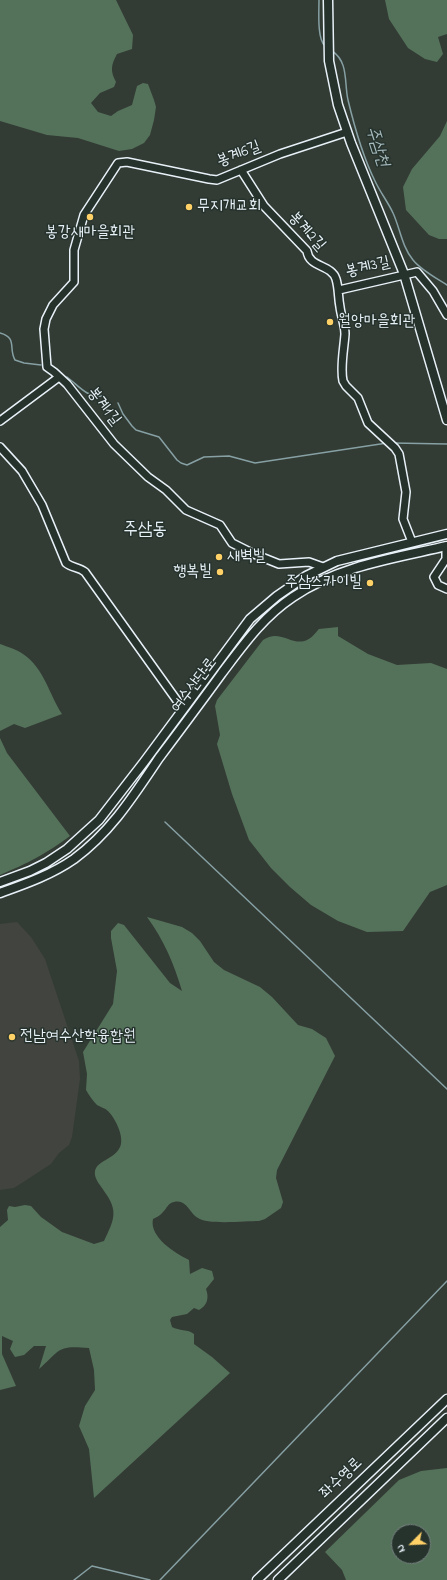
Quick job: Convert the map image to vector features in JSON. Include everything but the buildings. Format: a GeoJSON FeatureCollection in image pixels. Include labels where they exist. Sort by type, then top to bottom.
{"type":"FeatureCollection","features":[{"type":"Feature","properties":{"kind":"street"},"geometry":{"type":"LineString","coordinates":[[328,0],[328,52],[334,90],[347,132],[404,274]]}},
{"type":"Feature","properties":{"kind":"street","name":"봉계6길"},"geometry":{"type":"LineString","coordinates":[[116,165],[120,162],[127,162],[212,180],[220,179],[280,154],[347,132]]}},
{"type":"Feature","properties":{"kind":"street","name":"봉계1길"},"geometry":{"type":"LineString","coordinates":[[116,165],[93,204],[84,215],[74,250],[74,282],[53,305],[45,324],[46,365],[84,405],[114,444],[142,472],[166,490],[186,510],[220,525],[232,543],[254,554],[279,564],[305,562],[323,567]]}},
{"type":"Feature","properties":{"kind":"street","name":"봉계2길"},"geometry":{"type":"LineString","coordinates":[[242,170],[264,206],[307,251],[309,258],[316,264],[333,272],[339,290],[340,308],[345,329],[343,381],[358,398],[368,423],[395,448],[399,454],[405,488],[403,519],[412,542]]}},
{"type":"Feature","properties":{"kind":"street","name":"봉계3길"},"geometry":{"type":"LineString","coordinates":[[339,290],[412,272],[418,273],[433,291],[447,315]]}},
{"type":"Feature","properties":{"kind":"street","name":"봉계3길"},"geometry":{"type":"LineString","coordinates":[[404,274],[447,420]]}},
{"type":"Feature","properties":{"kind":"street"},"geometry":{"type":"LineString","coordinates":[[0,421],[59,377]]}},
{"type":"Feature","properties":{"kind":"street","name":"여수산단로"},"geometry":{"type":"LineString","coordinates":[[0,447],[22,471],[42,505],[66,562],[80,568],[85,572],[183,710]]}},
{"type":"Feature","properties":{"kind":"street","name":"여수산단로"},"geometry":{"type":"LineString","coordinates":[[0,882],[30,871],[46,863],[67,849],[96,823],[120,794],[255,614],[285,590],[323,567],[353,556],[447,534]]}},
{"type":"Feature","properties":{"kind":"street"},"geometry":{"type":"LineString","coordinates":[[447,546],[446,559],[434,577],[438,585],[447,589]]}},
{"type":"Feature","properties":{"kind":"street","name":"여수산단로"},"geometry":{"type":"LineString","coordinates":[[0,893],[51,872],[73,859],[99,837],[125,808],[178,733],[258,626],[293,596],[349,569],[447,546]]}},
{"type":"Feature","properties":{"kind":"street"},"geometry":{"type":"LineString","coordinates":[[323,567],[328,578]]}},
{"type":"Feature","properties":{"kind":"street","name":"좌수영로"},"geometry":{"type":"LineString","coordinates":[[257,1580],[447,1399]]}},
{"type":"Feature","properties":{"kind":"street","name":"좌수영로"},"geometry":{"type":"LineString","coordinates":[[278,1580],[447,1418]]}},
{"type":"Feature","properties":{"kind":"shaded area"},"geometry":{"type":"Polygon","coordinates":[[[17,922],[31,937],[45,959],[79,1061],[80,1079],[72,1137],[69,1145],[59,1153],[51,1164],[14,1188],[0,1190],[0,924],[17,922]]]}},
{"type":"Feature","properties":{"kind":"green space"},"geometry":{"type":"Polygon","coordinates":[[[0,0],[116,0],[133,35],[132,49],[117,54],[113,61],[112,68],[116,82],[114,87],[100,93],[91,103],[98,112],[111,116],[132,105],[137,86],[143,83],[148,84],[156,107],[150,135],[144,143],[132,149],[119,151],[78,138],[47,135],[0,121],[0,0]]]}},
{"type":"Feature","properties":{"kind":"green space"},"geometry":{"type":"Polygon","coordinates":[[[385,0],[447,0],[447,34],[438,37],[443,54],[437,62],[425,59],[408,48],[389,19],[385,0]]]}},
{"type":"Feature","properties":{"kind":"green space"},"geometry":{"type":"Polygon","coordinates":[[[447,121],[447,239],[439,239],[429,235],[406,210],[403,187],[412,169],[440,136],[447,121]]]}},
{"type":"Feature","properties":{"kind":"green space"},"geometry":{"type":"Polygon","coordinates":[[[338,627],[338,636],[368,654],[397,665],[431,663],[447,669],[447,885],[430,892],[403,931],[367,932],[338,921],[311,905],[271,868],[249,840],[232,794],[217,744],[220,735],[215,706],[217,700],[263,640],[275,636],[302,642],[310,638],[319,629],[338,627]]]}},
{"type":"Feature","properties":{"kind":"green space"},"geometry":{"type":"Polygon","coordinates":[[[0,644],[20,652],[36,666],[62,714],[25,728],[14,724],[0,731],[0,644]]]}},
{"type":"Feature","properties":{"kind":"green space"},"geometry":{"type":"Polygon","coordinates":[[[0,738],[7,753],[70,836],[36,858],[0,875],[0,738]]]}},
{"type":"Feature","properties":{"kind":"green space"},"geometry":{"type":"Polygon","coordinates":[[[147,917],[182,927],[192,933],[200,941],[214,962],[224,970],[260,987],[272,997],[298,1025],[312,1029],[326,1038],[335,1056],[277,1170],[276,1178],[283,1202],[281,1208],[265,1219],[259,1221],[218,1222],[198,1218],[185,1204],[174,1202],[170,1203],[161,1214],[153,1219],[155,1232],[164,1244],[189,1260],[190,1274],[202,1268],[212,1271],[214,1279],[206,1289],[207,1298],[204,1306],[199,1310],[194,1308],[187,1314],[172,1317],[170,1320],[172,1327],[189,1331],[194,1334],[194,1344],[230,1373],[94,1498],[89,1449],[79,1426],[85,1406],[95,1390],[94,1370],[89,1348],[64,1348],[56,1353],[39,1369],[46,1346],[34,1346],[24,1355],[15,1357],[10,1349],[13,1341],[2,1336],[2,1354],[16,1386],[0,1390],[0,1227],[8,1220],[7,1210],[9,1206],[15,1207],[25,1205],[31,1206],[41,1217],[62,1232],[94,1244],[104,1241],[112,1221],[113,1210],[109,1198],[96,1179],[95,1170],[101,1163],[119,1150],[121,1136],[118,1126],[111,1114],[107,1110],[97,1105],[86,1090],[87,1074],[83,1052],[113,1004],[117,971],[111,931],[118,923],[124,925],[170,983],[182,991],[168,952],[159,934],[147,917]]]}},
{"type":"Feature","properties":{"kind":"green space"},"geometry":{"type":"Polygon","coordinates":[[[447,1468],[447,1580],[346,1580],[342,1570],[325,1552],[399,1480],[421,1471],[447,1468]]]}},
{"type":"Feature","properties":{"kind":"waterway","name":"주삼천"},"geometry":{"type":"LineString","coordinates":[[319,0],[320,32],[322,43],[325,46]]}},
{"type":"Feature","properties":{"kind":"waterway","name":"주삼천"},"geometry":{"type":"LineString","coordinates":[[332,51],[341,61],[345,73],[348,100],[356,131],[367,163],[377,185],[393,213],[406,249],[409,255],[420,267],[447,285]]}},
{"type":"Feature","properties":{"kind":"waterway"},"geometry":{"type":"LineString","coordinates":[[0,333],[6,335],[11,341],[15,360],[24,363],[41,365]]}},
{"type":"Feature","properties":{"kind":"waterway"},"geometry":{"type":"LineString","coordinates":[[67,377],[87,393],[102,396]]}},
{"type":"Feature","properties":{"kind":"waterway"},"geometry":{"type":"LineString","coordinates":[[118,403],[123,414],[136,430],[159,437],[177,460],[187,465],[204,457],[229,456],[255,463],[387,443]]}},
{"type":"Feature","properties":{"kind":"waterway"},"geometry":{"type":"LineString","coordinates":[[393,443],[447,444]]}},
{"type":"Feature","properties":{"kind":"waterway"},"geometry":{"type":"LineString","coordinates":[[165,822],[447,1089]]}},
{"type":"Feature","properties":{"kind":"waterway"},"geometry":{"type":"LineString","coordinates":[[160,1580],[447,1281]]}},
{"type":"Feature","properties":{"kind":"waterway"},"geometry":{"type":"LineString","coordinates":[[74,1580],[92,1566],[150,1580]]}},
{"type":"Feature","properties":{"kind":"place","name":"무지개교회"},"geometry":{"type":"Point","coordinates":[189,207]}},
{"type":"Feature","properties":{"kind":"place","name":"봉강새마을회관"},"geometry":{"type":"Point","coordinates":[90,217]}},
{"type":"Feature","properties":{"kind":"place","name":"월앙마을회관"},"geometry":{"type":"Point","coordinates":[330,322]}},
{"type":"Feature","properties":{"kind":"place","name":"새벽빌"},"geometry":{"type":"Point","coordinates":[219,557]}},
{"type":"Feature","properties":{"kind":"place","name":"행복빌"},"geometry":{"type":"Point","coordinates":[220,572]}},
{"type":"Feature","properties":{"kind":"place","name":"주삼스카이빌"},"geometry":{"type":"Point","coordinates":[370,583]}},
{"type":"Feature","properties":{"kind":"place","name":"전남여수산학융합원"},"geometry":{"type":"Point","coordinates":[12,1037]}},
{"type":"Feature","properties":{"kind":"district","name":"주삼동"},"geometry":{"type":"Point","coordinates":[145,531]}}]}
